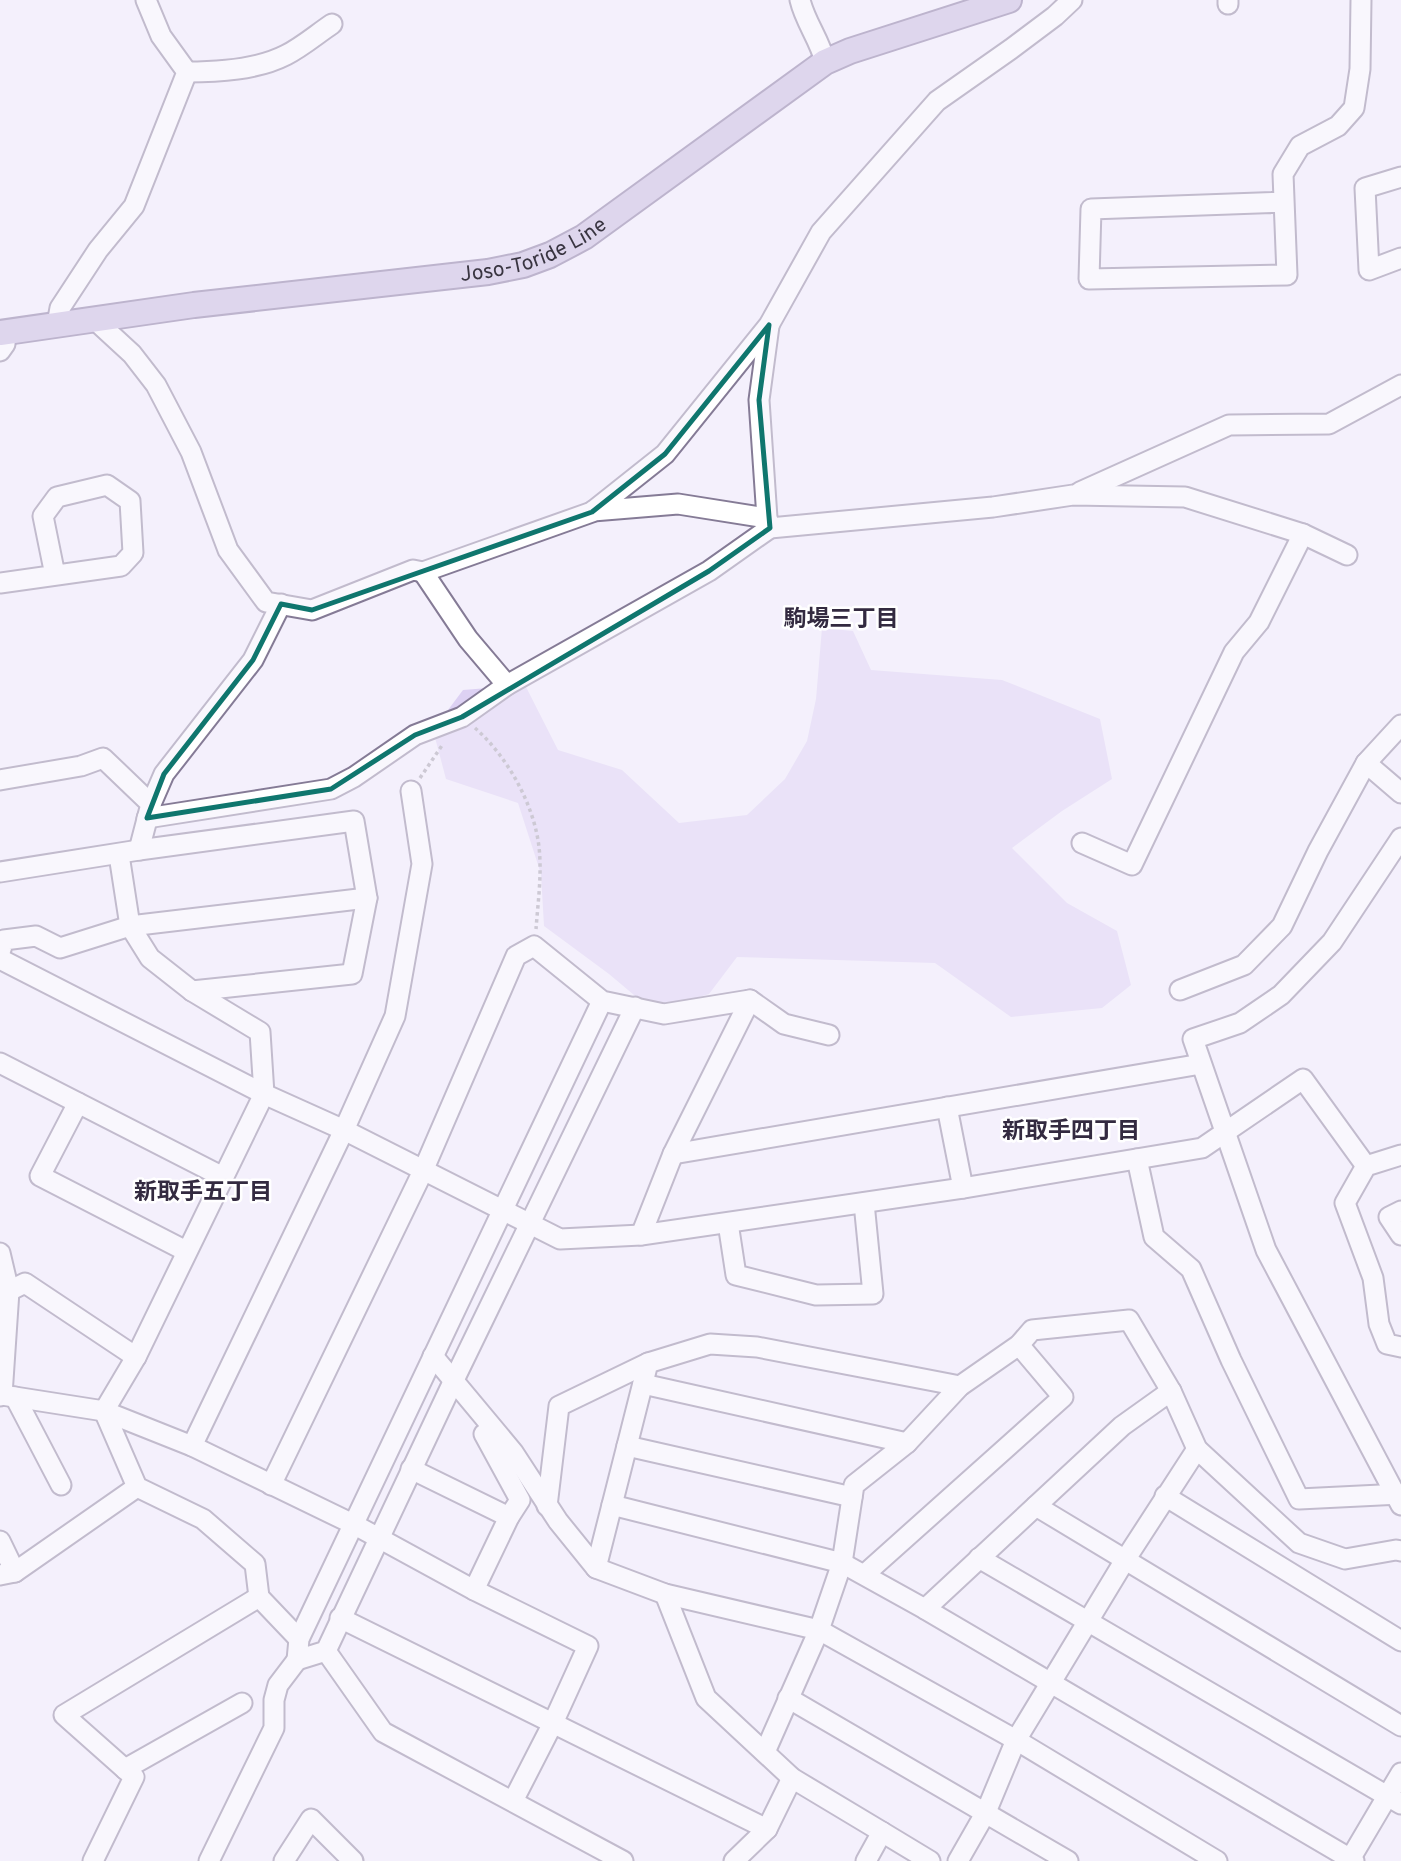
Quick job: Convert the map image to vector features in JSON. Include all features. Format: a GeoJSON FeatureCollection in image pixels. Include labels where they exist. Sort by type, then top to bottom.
{"type":"FeatureCollection","features":[{"type":"Feature","properties":{"kind":"main road","name":"Joso-Toride Line"},"geometry":{"type":"LineString","coordinates":[[2,339],[57,324],[459,277],[523,265],[550,255],[584,237],[825,62],[850,51],[1009,0]]}},
{"type":"Feature","properties":{"kind":"street"},"geometry":{"type":"LineString","coordinates":[[146,0],[161,36],[187,72]]}},
{"type":"Feature","properties":{"kind":"street"},"geometry":{"type":"LineString","coordinates":[[800,0],[804,17],[822,50],[825,62]]}},
{"type":"Feature","properties":{"kind":"street"},"geometry":{"type":"LineString","coordinates":[[592,512],[665,454],[769,325],[821,232],[937,100],[1011,49],[1072,0]]}},
{"type":"Feature","properties":{"kind":"street"},"geometry":{"type":"LineString","coordinates":[[1284,202],[1091,209],[1089,279],[1287,275],[1283,174],[1300,146],[1338,126],[1354,107],[1360,69],[1361,0]]}},
{"type":"Feature","properties":{"kind":"street"},"geometry":{"type":"LineString","coordinates":[[187,72],[212,72],[270,62],[287,55],[332,24]]}},
{"type":"Feature","properties":{"kind":"street"},"geometry":{"type":"LineString","coordinates":[[57,324],[60,308],[98,250],[134,206],[187,72]]}},
{"type":"Feature","properties":{"kind":"street"},"geometry":{"type":"LineString","coordinates":[[1401,177],[1364,188],[1368,270],[1401,258]]}},
{"type":"Feature","properties":{"kind":"street"},"geometry":{"type":"LineString","coordinates":[[94,319],[132,355],[156,385],[191,452],[228,550],[266,602],[312,610],[413,570],[423,572],[592,512],[678,504],[768,523],[993,507],[1073,495],[1185,497],[1303,534],[1347,555]]}},
{"type":"Feature","properties":{"kind":"street"},"geometry":{"type":"LineString","coordinates":[[768,523],[759,400],[769,325]]}},
{"type":"Feature","properties":{"kind":"street"},"geometry":{"type":"LineString","coordinates":[[1073,495],[1229,425],[1329,424],[1401,385]]}},
{"type":"Feature","properties":{"kind":"street"},"geometry":{"type":"LineString","coordinates":[[0,583],[121,566],[133,553],[130,501],[107,485],[57,497],[43,516],[55,575]]}},
{"type":"Feature","properties":{"kind":"street"},"geometry":{"type":"LineString","coordinates":[[149,811],[331,789],[354,777],[415,735],[462,717],[507,685],[709,571],[768,523]]}},
{"type":"Feature","properties":{"kind":"street"},"geometry":{"type":"LineString","coordinates":[[1082,842],[1132,865],[1234,652],[1259,622],[1303,534]]}},
{"type":"Feature","properties":{"kind":"street"},"geometry":{"type":"LineString","coordinates":[[423,572],[468,639],[507,685]]}},
{"type":"Feature","properties":{"kind":"street"},"geometry":{"type":"LineString","coordinates":[[139,850],[149,811],[164,774],[253,660],[281,604]]}},
{"type":"Feature","properties":{"kind":"street"},"geometry":{"type":"LineString","coordinates":[[1180,990],[1244,965],[1282,926],[1318,851],[1366,763],[1401,725]]}},
{"type":"Feature","properties":{"kind":"street"},"geometry":{"type":"LineString","coordinates":[[0,780],[81,766],[103,758],[149,811]]}},
{"type":"Feature","properties":{"kind":"street"},"geometry":{"type":"LineString","coordinates":[[1366,763],[1401,793]]}},
{"type":"Feature","properties":{"kind":"street"},"geometry":{"type":"LineString","coordinates":[[192,1446],[396,1016],[422,864],[411,792]]}},
{"type":"Feature","properties":{"kind":"street"},"geometry":{"type":"LineString","coordinates":[[0,873],[139,850],[354,821],[367,898],[352,974],[192,990]]}},
{"type":"Feature","properties":{"kind":"street"},"geometry":{"type":"LineString","coordinates":[[1138,1159],[1154,1237],[1191,1269],[1231,1360],[1299,1499],[1399,1498],[1266,1250],[1193,1039],[1240,1023],[1280,995],[1332,942],[1401,838]]}},
{"type":"Feature","properties":{"kind":"street"},"geometry":{"type":"LineString","coordinates":[[104,1411],[136,1357],[264,1094],[260,1032],[192,990],[150,958],[130,926],[119,855]]}},
{"type":"Feature","properties":{"kind":"street"},"geometry":{"type":"LineString","coordinates":[[0,952],[4,940],[36,936],[60,948],[130,926],[367,898]]}},
{"type":"Feature","properties":{"kind":"street"},"geometry":{"type":"LineString","coordinates":[[271,1485],[423,1171],[516,956],[534,946],[602,1001],[664,1014],[750,1000],[784,1024],[829,1035]]}},
{"type":"Feature","properties":{"kind":"street"},"geometry":{"type":"LineString","coordinates":[[0,959],[264,1094],[344,1130],[560,1238],[641,1236],[963,1188],[1202,1148],[1303,1079],[1366,1166]]}},
{"type":"Feature","properties":{"kind":"street"},"geometry":{"type":"LineString","coordinates":[[641,1236],[673,1154],[750,1000]]}},
{"type":"Feature","properties":{"kind":"street"},"geometry":{"type":"LineString","coordinates":[[209,1861],[274,1728],[274,1700],[278,1685],[297,1660],[299,1639],[602,1001]]}},
{"type":"Feature","properties":{"kind":"street"},"geometry":{"type":"LineString","coordinates":[[297,1660],[326,1651],[635,1007]]}},
{"type":"Feature","properties":{"kind":"street"},"geometry":{"type":"LineString","coordinates":[[0,1063],[223,1177]]}},
{"type":"Feature","properties":{"kind":"street"},"geometry":{"type":"LineString","coordinates":[[673,1154],[1202,1064]]}},
{"type":"Feature","properties":{"kind":"street"},"geometry":{"type":"LineString","coordinates":[[78,1103],[40,1177],[186,1251]]}},
{"type":"Feature","properties":{"kind":"street"},"geometry":{"type":"LineString","coordinates":[[947,1107],[963,1188]]}},
{"type":"Feature","properties":{"kind":"street"},"geometry":{"type":"LineString","coordinates":[[1401,1155],[1366,1166],[1345,1203],[1373,1278],[1379,1324],[1387,1344],[1401,1347]]}},
{"type":"Feature","properties":{"kind":"street"},"geometry":{"type":"LineString","coordinates":[[728,1223],[736,1275],[816,1295],[873,1294],[864,1203]]}},
{"type":"Feature","properties":{"kind":"street"},"geometry":{"type":"LineString","coordinates":[[1401,1211],[1389,1217],[1401,1235]]}},
{"type":"Feature","properties":{"kind":"street"},"geometry":{"type":"LineString","coordinates":[[0,1253],[9,1291],[6,1396],[61,1485]]}},
{"type":"Feature","properties":{"kind":"street"},"geometry":{"type":"LineString","coordinates":[[9,1291],[25,1283],[136,1357]]}},
{"type":"Feature","properties":{"kind":"street"},"geometry":{"type":"LineString","coordinates":[[765,1752],[819,1630],[842,1563],[854,1485],[907,1443],[960,1386],[1019,1345],[1032,1330],[1129,1320],[1171,1391],[1197,1449],[1299,1543],[1345,1559],[1396,1550],[1401,1552]]}},
{"type":"Feature","properties":{"kind":"street"},"geometry":{"type":"LineString","coordinates":[[548,1506],[559,1406],[648,1363],[710,1344],[757,1347],[960,1386]]}},
{"type":"Feature","properties":{"kind":"street"},"geometry":{"type":"LineString","coordinates":[[864,1574],[1063,1397],[1019,1345]]}},
{"type":"Feature","properties":{"kind":"street"},"geometry":{"type":"LineString","coordinates":[[433,1356],[513,1452],[548,1506],[596,1568],[664,1594],[819,1630],[1016,1740],[1217,1861]]}},
{"type":"Feature","properties":{"kind":"street"},"geometry":{"type":"LineString","coordinates":[[596,1568],[648,1363]]}},
{"type":"Feature","properties":{"kind":"street"},"geometry":{"type":"LineString","coordinates":[[643,1384],[907,1443]]}},
{"type":"Feature","properties":{"kind":"street"},"geometry":{"type":"LineString","coordinates":[[925,1609],[1122,1426],[1171,1391]]}},
{"type":"Feature","properties":{"kind":"street"},"geometry":{"type":"LineString","coordinates":[[6,1396],[104,1411],[192,1446],[354,1524],[474,1590],[589,1646],[513,1801]]}},
{"type":"Feature","properties":{"kind":"street"},"geometry":{"type":"LineString","coordinates":[[104,1411],[138,1487],[203,1519],[255,1564],[259,1598],[299,1639]]}},
{"type":"Feature","properties":{"kind":"street"},"geometry":{"type":"LineString","coordinates":[[474,1590],[520,1500],[484,1434]]}},
{"type":"Feature","properties":{"kind":"street"},"geometry":{"type":"LineString","coordinates":[[627,1446],[852,1497]]}},
{"type":"Feature","properties":{"kind":"street"},"geometry":{"type":"LineString","coordinates":[[958,1861],[986,1812],[1016,1740],[1125,1560],[1197,1449]]}},
{"type":"Feature","properties":{"kind":"street"},"geometry":{"type":"LineString","coordinates":[[411,1469],[509,1517]]}},
{"type":"Feature","properties":{"kind":"street"},"geometry":{"type":"LineString","coordinates":[[0,1541],[7,1574],[138,1487]]}},
{"type":"Feature","properties":{"kind":"street"},"geometry":{"type":"LineString","coordinates":[[1165,1496],[1401,1641]]}},
{"type":"Feature","properties":{"kind":"street"},"geometry":{"type":"LineString","coordinates":[[612,1504],[842,1563],[1351,1860],[1394,1801],[1401,1773]]}},
{"type":"Feature","properties":{"kind":"street"},"geometry":{"type":"LineString","coordinates":[[1036,1506],[1401,1726]]}},
{"type":"Feature","properties":{"kind":"street"},"geometry":{"type":"LineString","coordinates":[[979,1558],[1394,1801]]}},
{"type":"Feature","properties":{"kind":"street"},"geometry":{"type":"LineString","coordinates":[[664,1594],[706,1698],[792,1778],[930,1861]]}},
{"type":"Feature","properties":{"kind":"street"},"geometry":{"type":"LineString","coordinates":[[93,1861],[134,1777],[64,1715],[259,1598]]}},
{"type":"Feature","properties":{"kind":"street"},"geometry":{"type":"LineString","coordinates":[[340,1618],[767,1829]]}},
{"type":"Feature","properties":{"kind":"street"},"geometry":{"type":"LineString","coordinates":[[326,1651],[383,1732],[623,1861]]}},
{"type":"Feature","properties":{"kind":"street"},"geometry":{"type":"LineString","coordinates":[[788,1698],[1068,1861]]}},
{"type":"Feature","properties":{"kind":"street"},"geometry":{"type":"LineString","coordinates":[[125,1769],[242,1703]]}},
{"type":"Feature","properties":{"kind":"street"},"geometry":{"type":"LineString","coordinates":[[734,1861],[767,1829],[792,1778]]}},
{"type":"Feature","properties":{"kind":"street"},"geometry":{"type":"LineString","coordinates":[[284,1861],[311,1819],[353,1861]]}},
{"type":"Feature","properties":{"kind":"street"},"geometry":{"type":"LineString","coordinates":[[866,1861],[882,1832]]}},
{"type":"Feature","properties":{"kind":"path"},"geometry":{"type":"LineString","coordinates":[[411,792],[462,717],[487,739],[507,766],[533,821],[539,844],[541,872],[534,946]]}},
{"type":"Feature","properties":{"kind":"highlighted area"},"geometry":{"type":"Polygon","coordinates":[[[769,325],[759,400],[770,528],[709,571],[462,717],[415,735],[331,789],[147,818],[164,774],[253,660],[281,604],[312,610],[592,512],[665,454],[769,325]]]}},
{"type":"Feature","properties":{"kind":"shaded area"},"geometry":{"type":"Polygon","coordinates":[[[822,628],[853,631],[871,670],[1002,680],[1100,719],[1112,779],[1012,848],[1067,903],[1117,931],[1131,985],[1102,1008],[1011,1017],[935,963],[737,957],[709,994],[653,1011],[609,974],[544,926],[541,874],[518,803],[446,779],[433,730],[463,690],[525,685],[558,750],[622,770],[679,823],[747,815],[785,779],[807,741],[816,699],[822,628]]]}},
{"type":"Feature","properties":{"kind":"district","name":"駒場三丁目"},"geometry":{"type":"Point","coordinates":[841,620]}},
{"type":"Feature","properties":{"kind":"district","name":"新取手四丁目"},"geometry":{"type":"Point","coordinates":[1071,1132]}},
{"type":"Feature","properties":{"kind":"district","name":"新取手五丁目"},"geometry":{"type":"Point","coordinates":[203,1193]}}]}
